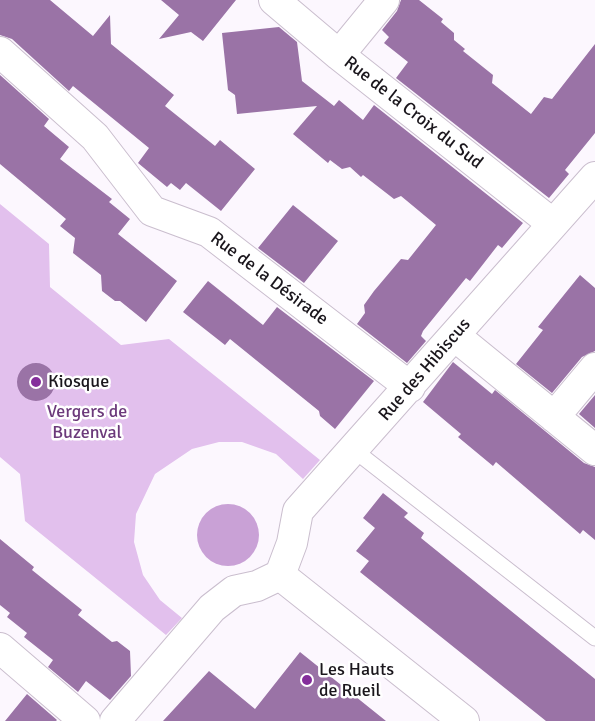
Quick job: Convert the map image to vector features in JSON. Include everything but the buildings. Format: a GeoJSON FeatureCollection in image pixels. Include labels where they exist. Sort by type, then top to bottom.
{"type":"FeatureCollection","features":[{"type":"Feature","properties":{"kind":"street","name":"Rue de la Croix du Sud"},"geometry":{"type":"LineString","coordinates":[[274,0],[339,55],[553,224]]}},
{"type":"Feature","properties":{"kind":"street"},"geometry":{"type":"LineString","coordinates":[[339,55],[384,0]]}},
{"type":"Feature","properties":{"kind":"street","name":"Rue de la Désirade"},"geometry":{"type":"LineString","coordinates":[[0,52],[95,137],[152,211],[208,231],[410,387]]}},
{"type":"Feature","properties":{"kind":"street","name":"Rue des Hibiscus"},"geometry":{"type":"LineString","coordinates":[[280,575],[292,543],[298,511],[553,224],[590,191]]}},
{"type":"Feature","properties":{"kind":"street"},"geometry":{"type":"LineString","coordinates":[[455,336],[595,450]]}},
{"type":"Feature","properties":{"kind":"street"},"geometry":{"type":"LineString","coordinates":[[554,417],[595,368]]}},
{"type":"Feature","properties":{"kind":"street"},"geometry":{"type":"LineString","coordinates":[[115,721],[212,608],[234,591],[257,586],[280,575],[464,721]]}},
{"type":"Feature","properties":{"kind":"street"},"geometry":{"type":"LineString","coordinates":[[0,648],[85,721]]}},
{"type":"Feature","properties":{"kind":"lane"},"geometry":{"type":"LineString","coordinates":[[354,450],[595,638]]}},
{"type":"Feature","properties":{"kind":"green space","name":"Vergers de Buzenval"},"geometry":{"type":"Polygon","coordinates":[[[0,204],[49,244],[50,287],[121,345],[169,339],[320,460],[303,479],[276,454],[242,442],[219,442],[192,449],[155,474],[136,514],[134,542],[143,575],[160,600],[182,618],[166,635],[25,521],[20,474],[0,457],[0,204]]]}},
{"type":"Feature","properties":{"kind":"shaded area"},"geometry":{"type":"Polygon","coordinates":[[[222,504],[234,504],[250,513],[257,523],[259,535],[257,547],[250,557],[234,566],[222,566],[211,561],[202,552],[197,541],[197,529],[202,518],[211,509],[222,504]]]}},
{"type":"Feature","properties":{"kind":"place","name":"Kiosque"},"geometry":{"type":"Point","coordinates":[36,382]}},
{"type":"Feature","properties":{"kind":"place","name":"Les Hauts de Rueil"},"geometry":{"type":"Point","coordinates":[307,680]}}]}
